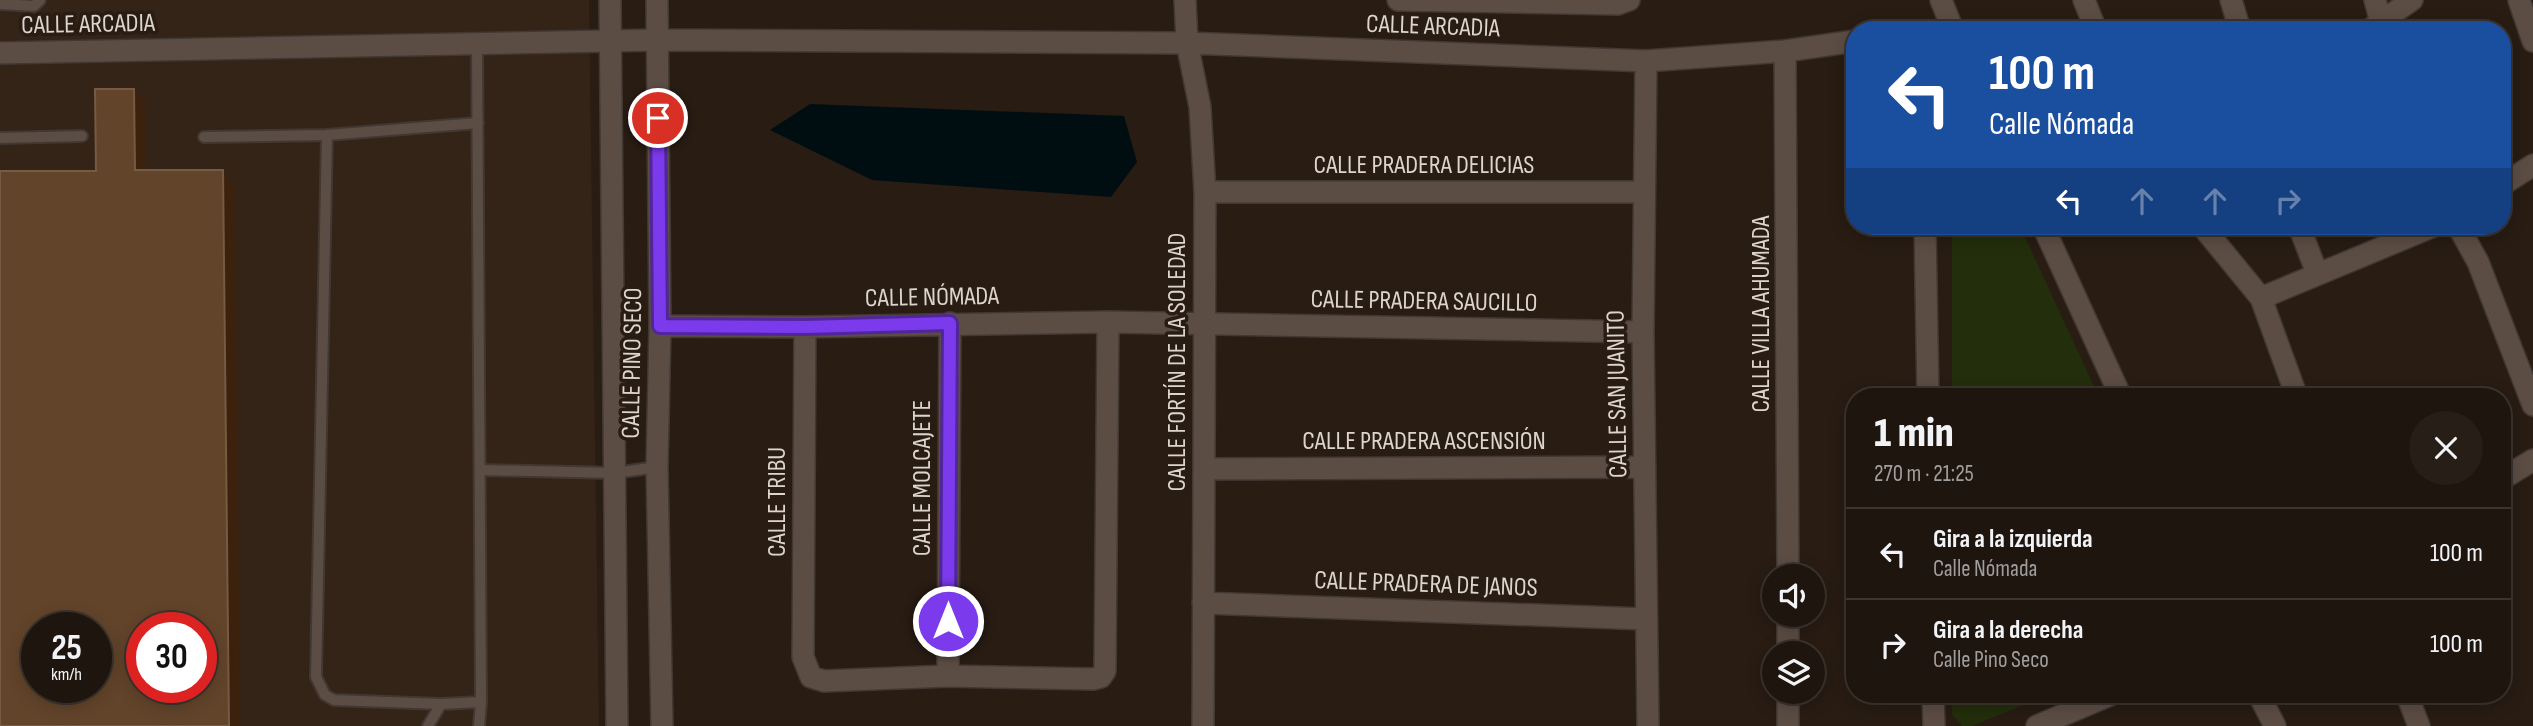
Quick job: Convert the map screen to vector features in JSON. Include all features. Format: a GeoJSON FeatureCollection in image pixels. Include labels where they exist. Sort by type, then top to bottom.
{"type":"FeatureCollection","features":[{"type":"Feature","properties":{"kind":"street","name":"CALLE PINO SECO"},"geometry":{"type":"LineString","coordinates":[[610,0],[617,726]]}},
{"type":"Feature","properties":{"kind":"street","name":"CALLE PINO SECO"},"geometry":{"type":"LineString","coordinates":[[657,0],[660,326],[657,467],[662,726]]}},
{"type":"Feature","properties":{"kind":"street","name":"CALLE FORTÍN DE LA SOLEDAD"},"geometry":{"type":"LineString","coordinates":[[1185,0],[1186,43],[1200,107],[1205,192],[1203,726]]}},
{"type":"Feature","properties":{"kind":"street"},"geometry":{"type":"LineString","coordinates":[[1398,0],[1618,4],[1629,0]]}},
{"type":"Feature","properties":{"kind":"street"},"geometry":{"type":"LineString","coordinates":[[1941,0],[1945,21]]}},
{"type":"Feature","properties":{"kind":"street"},"geometry":{"type":"LineString","coordinates":[[2084,0],[2092,21]]}},
{"type":"Feature","properties":{"kind":"street"},"geometry":{"type":"LineString","coordinates":[[2231,0],[2237,21]]}},
{"type":"Feature","properties":{"kind":"street"},"geometry":{"type":"LineString","coordinates":[[2375,0],[2377,21]]}},
{"type":"Feature","properties":{"kind":"street"},"geometry":{"type":"LineString","coordinates":[[2386,21],[2412,0]]}},
{"type":"Feature","properties":{"kind":"street"},"geometry":{"type":"LineString","coordinates":[[2519,0],[2533,41]]}},
{"type":"Feature","properties":{"kind":"street","name":"CALLE ARCADIA"},"geometry":{"type":"LineString","coordinates":[[0,53],[657,40],[1186,43],[1646,61],[1785,51],[1846,42]]}},
{"type":"Feature","properties":{"kind":"street","name":"CALLE VILLA AHUMADA"},"geometry":{"type":"LineString","coordinates":[[1785,51],[1788,564]]}},
{"type":"Feature","properties":{"kind":"street","name":"CALLE SAN JUANITO"},"geometry":{"type":"LineString","coordinates":[[1646,61],[1643,332],[1648,726]]}},
{"type":"Feature","properties":{"kind":"street"},"geometry":{"type":"LineString","coordinates":[[2511,179],[2533,165]]}},
{"type":"Feature","properties":{"kind":"street","name":"CALLE PRADERA DELICIAS"},"geometry":{"type":"LineString","coordinates":[[1205,192],[1644,192]]}},
{"type":"Feature","properties":{"kind":"street"},"geometry":{"type":"LineString","coordinates":[[1925,235],[1928,388]]}},
{"type":"Feature","properties":{"kind":"street"},"geometry":{"type":"LineString","coordinates":[[2047,235],[2117,388]]}},
{"type":"Feature","properties":{"kind":"street"},"geometry":{"type":"LineString","coordinates":[[2209,235],[2261,298],[2294,388]]}},
{"type":"Feature","properties":{"kind":"street"},"geometry":{"type":"LineString","coordinates":[[2302,235],[2317,273]]}},
{"type":"Feature","properties":{"kind":"street"},"geometry":{"type":"LineString","coordinates":[[2261,298],[2412,235]]}},
{"type":"Feature","properties":{"kind":"street"},"geometry":{"type":"LineString","coordinates":[[2463,235],[2478,262],[2533,405]]}},
{"type":"Feature","properties":{"kind":"street"},"geometry":{"type":"LineString","coordinates":[[948,676],[1093,679],[1103,675],[1105,671],[1108,322]]}},
{"type":"Feature","properties":{"kind":"street","name":"CALLE MOLCAJETE"},"geometry":{"type":"LineString","coordinates":[[948,676],[950,323]]}},
{"type":"Feature","properties":{"kind":"street","name":"CALLE NÓMADA"},"geometry":{"type":"LineString","coordinates":[[660,326],[1205,323]]}},
{"type":"Feature","properties":{"kind":"street","name":"CALLE PRADERA SAUCILLO"},"geometry":{"type":"LineString","coordinates":[[1205,323],[1643,332]]}},
{"type":"Feature","properties":{"kind":"street","name":"CALLE TRIBU"},"geometry":{"type":"LineString","coordinates":[[805,327],[803,657],[811,677],[824,681],[948,676]]}},
{"type":"Feature","properties":{"kind":"street"},"geometry":{"type":"LineString","coordinates":[[2511,473],[2533,460]]}},
{"type":"Feature","properties":{"kind":"street","name":"CALLE PRADERA ASCENSIÓN"},"geometry":{"type":"LineString","coordinates":[[1203,469],[1645,467]]}},
{"type":"Feature","properties":{"kind":"street","name":"CALLE PRADERA DE JANOS"},"geometry":{"type":"LineString","coordinates":[[1203,603],[1646,619]]}},
{"type":"Feature","properties":{"kind":"street"},"geometry":{"type":"LineString","coordinates":[[1933,703],[1934,726]]}},
{"type":"Feature","properties":{"kind":"street"},"geometry":{"type":"LineString","coordinates":[[2038,726],[2091,703]]}},
{"type":"Feature","properties":{"kind":"street"},"geometry":{"type":"LineString","coordinates":[[2263,703],[2275,726]]}},
{"type":"Feature","properties":{"kind":"street"},"geometry":{"type":"LineString","coordinates":[[2410,703],[2419,726]]}},
{"type":"Feature","properties":{"kind":"street"},"geometry":{"type":"LineString","coordinates":[[1788,704],[1788,726]]}},
{"type":"Feature","properties":{"kind":"lane"},"geometry":{"type":"LineString","coordinates":[[0,4],[34,6],[40,0]]}},
{"type":"Feature","properties":{"kind":"lane"},"geometry":{"type":"LineString","coordinates":[[477,44],[481,470],[479,726]]}},
{"type":"Feature","properties":{"kind":"lane"},"geometry":{"type":"LineString","coordinates":[[204,137],[327,135],[478,123]]}},
{"type":"Feature","properties":{"kind":"lane"},"geometry":{"type":"LineString","coordinates":[[327,135],[316,677],[325,695],[334,700],[441,704],[481,702]]}},
{"type":"Feature","properties":{"kind":"lane"},"geometry":{"type":"LineString","coordinates":[[0,138],[82,136]]}},
{"type":"Feature","properties":{"kind":"lane"},"geometry":{"type":"LineString","coordinates":[[481,470],[615,473],[657,467]]}},
{"type":"Feature","properties":{"kind":"lane"},"geometry":{"type":"LineString","coordinates":[[428,726],[441,704]]}},
{"type":"Feature","properties":{"kind":"shaded area"},"geometry":{"type":"Polygon","coordinates":[[[0,0],[589,0],[599,726],[0,726],[0,0]]]}},
{"type":"Feature","properties":{"kind":"shaded area"},"geometry":{"type":"Polygon","coordinates":[[[810,104],[1124,116],[1137,162],[1111,197],[872,180],[770,130],[810,104]]]}},
{"type":"Feature","properties":{"kind":"green space"},"geometry":{"type":"Polygon","coordinates":[[[1952,235],[2024,235],[2095,388],[1952,388],[1952,235]]]}},
{"type":"Feature","properties":{"kind":"green space"},"geometry":{"type":"Polygon","coordinates":[[[1952,703],[2028,703],[1972,726],[1962,726],[1952,715],[1952,703]]]}},
{"type":"Feature","properties":{"kind":"building"},"geometry":{"type":"Polygon","coordinates":[[[95,89],[134,89],[135,170],[223,170],[229,726],[0,726],[0,171],[96,171],[95,89]]]}},
{"type":"Feature","properties":{"kind":"route"},"geometry":{"type":"LineString","coordinates":[[658,118],[660,326],[805,327],[950,323],[948,621]]}}]}
